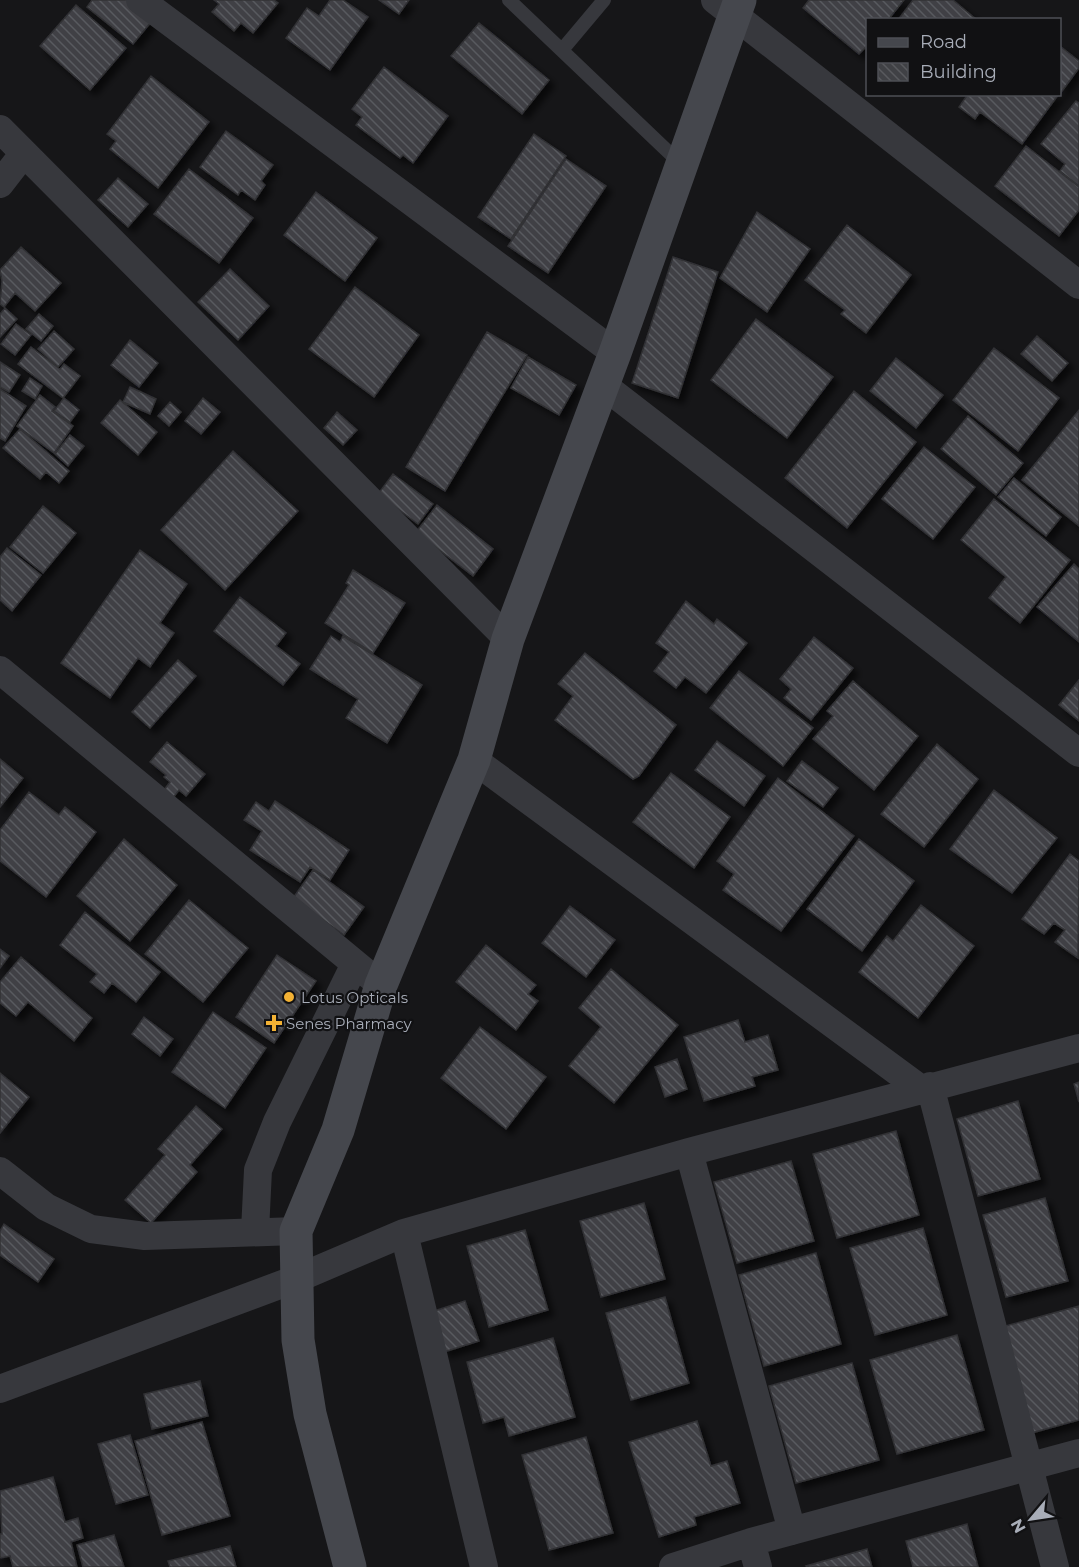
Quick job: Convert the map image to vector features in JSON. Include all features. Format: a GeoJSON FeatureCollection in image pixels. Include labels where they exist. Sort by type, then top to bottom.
{"type":"FeatureCollection","features":[{"type":"Feature","properties":{"kind":"street"},"geometry":{"type":"LineString","coordinates":[[140,0],[615,353]]}},
{"type":"Feature","properties":{"kind":"street"},"geometry":{"type":"LineString","coordinates":[[350,1567],[310,1414],[298,1340],[296,1231],[338,1130],[381,985],[474,760],[508,639],[615,353],[682,165],[730,5],[1079,285]]}},
{"type":"Feature","properties":{"kind":"street"},"geometry":{"type":"LineString","coordinates":[[0,129],[508,639]]}},
{"type":"Feature","properties":{"kind":"street"},"geometry":{"type":"LineString","coordinates":[[0,184],[24,153]]}},
{"type":"Feature","properties":{"kind":"street"},"geometry":{"type":"LineString","coordinates":[[603,385],[1079,753]]}},
{"type":"Feature","properties":{"kind":"street"},"geometry":{"type":"LineString","coordinates":[[0,670],[381,985]]}},
{"type":"Feature","properties":{"kind":"street"},"geometry":{"type":"LineString","coordinates":[[474,760],[926,1088],[1055,1567]]}},
{"type":"Feature","properties":{"kind":"street"},"geometry":{"type":"LineString","coordinates":[[255,1231],[258,1170],[277,1122],[355,964]]}},
{"type":"Feature","properties":{"kind":"street"},"geometry":{"type":"LineString","coordinates":[[0,1389],[296,1279],[404,1233],[689,1152],[1079,1048]]}},
{"type":"Feature","properties":{"kind":"street"},"geometry":{"type":"LineString","coordinates":[[689,1152],[792,1531]]}},
{"type":"Feature","properties":{"kind":"street"},"geometry":{"type":"LineString","coordinates":[[0,1172],[46,1207],[91,1229],[168,1236],[296,1231]]}},
{"type":"Feature","properties":{"kind":"street"},"geometry":{"type":"LineString","coordinates":[[404,1233],[484,1567]]}},
{"type":"Feature","properties":{"kind":"street"},"geometry":{"type":"LineString","coordinates":[[673,1567],[754,1555],[792,1531],[1079,1453]]}},
{"type":"Feature","properties":{"kind":"lane"},"geometry":{"type":"LineString","coordinates":[[509,0],[682,165]]}},
{"type":"Feature","properties":{"kind":"lane"},"geometry":{"type":"LineString","coordinates":[[562,50],[604,0]]}},
{"type":"Feature","properties":{"kind":"building"},"geometry":{"type":"Polygon","coordinates":[[[92,0],[136,0],[156,16],[133,44],[87,7],[92,0]]]}},
{"type":"Feature","properties":{"kind":"building"},"geometry":{"type":"Polygon","coordinates":[[[214,0],[274,0],[278,3],[253,33],[241,23],[234,31],[212,12],[219,4],[214,0]]]}},
{"type":"Feature","properties":{"kind":"building"},"geometry":{"type":"Polygon","coordinates":[[[330,0],[343,0],[368,17],[330,70],[286,38],[307,8],[319,16],[330,0]]]}},
{"type":"Feature","properties":{"kind":"building"},"geometry":{"type":"Polygon","coordinates":[[[379,0],[409,0],[399,14],[379,0]]]}},
{"type":"Feature","properties":{"kind":"building"},"geometry":{"type":"Polygon","coordinates":[[[809,0],[904,0],[890,18],[866,18],[866,47],[859,54],[803,8],[809,0]]]}},
{"type":"Feature","properties":{"kind":"building"},"geometry":{"type":"Polygon","coordinates":[[[913,0],[953,0],[975,18],[900,18],[913,0]]]}},
{"type":"Feature","properties":{"kind":"building"},"geometry":{"type":"Polygon","coordinates":[[[76,5],[126,48],[90,90],[40,46],[76,5]]]}},
{"type":"Feature","properties":{"kind":"building"},"geometry":{"type":"Polygon","coordinates":[[[479,23],[549,80],[522,114],[451,56],[479,23]]]}},
{"type":"Feature","properties":{"kind":"building"},"geometry":{"type":"Polygon","coordinates":[[[1061,47],[1079,61],[1079,68],[1061,93],[1061,47]]]}},
{"type":"Feature","properties":{"kind":"building"},"geometry":{"type":"Polygon","coordinates":[[[384,67],[448,116],[413,163],[403,155],[400,158],[356,125],[362,117],[352,109],[384,67]]]}},
{"type":"Feature","properties":{"kind":"building"},"geometry":{"type":"Polygon","coordinates":[[[151,76],[209,122],[158,188],[110,149],[116,141],[107,134],[151,76]]]}},
{"type":"Feature","properties":{"kind":"building"},"geometry":{"type":"Polygon","coordinates":[[[967,96],[1058,96],[1022,144],[980,112],[975,119],[959,107],[967,96]]]}},
{"type":"Feature","properties":{"kind":"building"},"geometry":{"type":"Polygon","coordinates":[[[1076,101],[1079,103],[1079,186],[1060,171],[1065,164],[1041,144],[1076,101]]]}},
{"type":"Feature","properties":{"kind":"building"},"geometry":{"type":"Polygon","coordinates":[[[226,131],[273,165],[261,181],[265,185],[255,200],[241,190],[238,195],[200,167],[226,131]]]}},
{"type":"Feature","properties":{"kind":"building"},"geometry":{"type":"Polygon","coordinates":[[[534,134],[566,156],[511,239],[478,217],[534,134]]]}},
{"type":"Feature","properties":{"kind":"building"},"geometry":{"type":"Polygon","coordinates":[[[1026,146],[1079,187],[1079,210],[1059,236],[995,186],[1026,146]]]}},
{"type":"Feature","properties":{"kind":"building"},"geometry":{"type":"Polygon","coordinates":[[[566,159],[606,186],[548,273],[508,246],[566,159]]]}},
{"type":"Feature","properties":{"kind":"building"},"geometry":{"type":"Polygon","coordinates":[[[189,169],[253,218],[219,263],[154,214],[189,169]]]}},
{"type":"Feature","properties":{"kind":"building"},"geometry":{"type":"Polygon","coordinates":[[[118,178],[148,204],[128,227],[98,200],[118,178]]]}},
{"type":"Feature","properties":{"kind":"building"},"geometry":{"type":"Polygon","coordinates":[[[316,192],[377,238],[345,281],[284,235],[316,192]]]}},
{"type":"Feature","properties":{"kind":"building"},"geometry":{"type":"Polygon","coordinates":[[[757,212],[810,249],[767,312],[720,278],[757,212]]]}},
{"type":"Feature","properties":{"kind":"building"},"geometry":{"type":"Polygon","coordinates":[[[847,225],[911,275],[866,333],[841,314],[845,310],[805,280],[847,225]]]}},
{"type":"Feature","properties":{"kind":"building"},"geometry":{"type":"Polygon","coordinates":[[[21,247],[61,283],[35,311],[15,293],[4,307],[0,304],[2,281],[0,270],[21,247]]]}},
{"type":"Feature","properties":{"kind":"building"},"geometry":{"type":"Polygon","coordinates":[[[673,257],[718,272],[678,398],[632,383],[673,257]]]}},
{"type":"Feature","properties":{"kind":"building"},"geometry":{"type":"Polygon","coordinates":[[[230,269],[269,306],[238,340],[198,302],[230,269]]]}},
{"type":"Feature","properties":{"kind":"building"},"geometry":{"type":"Polygon","coordinates":[[[355,287],[419,335],[374,397],[309,349],[355,287]]]}},
{"type":"Feature","properties":{"kind":"building"},"geometry":{"type":"Polygon","coordinates":[[[5,308],[17,319],[0,337],[0,314],[5,308]]]}},
{"type":"Feature","properties":{"kind":"building"},"geometry":{"type":"Polygon","coordinates":[[[39,314],[53,326],[41,341],[26,329],[39,314]]]}},
{"type":"Feature","properties":{"kind":"building"},"geometry":{"type":"Polygon","coordinates":[[[756,319],[833,377],[787,438],[711,380],[756,319]]]}},
{"type":"Feature","properties":{"kind":"building"},"geometry":{"type":"Polygon","coordinates":[[[16,324],[31,335],[15,355],[1,344],[16,324]]]}},
{"type":"Feature","properties":{"kind":"building"},"geometry":{"type":"Polygon","coordinates":[[[54,331],[74,349],[58,367],[38,349],[54,331]]]}},
{"type":"Feature","properties":{"kind":"building"},"geometry":{"type":"Polygon","coordinates":[[[487,332],[527,355],[445,491],[406,467],[487,332]]]}},
{"type":"Feature","properties":{"kind":"building"},"geometry":{"type":"Polygon","coordinates":[[[1037,336],[1068,363],[1052,381],[1021,354],[1037,336]]]}},
{"type":"Feature","properties":{"kind":"building"},"geometry":{"type":"Polygon","coordinates":[[[130,340],[158,363],[139,387],[111,365],[130,340]]]}},
{"type":"Feature","properties":{"kind":"building"},"geometry":{"type":"Polygon","coordinates":[[[31,347],[60,369],[64,364],[80,376],[63,398],[18,364],[31,347]]]}},
{"type":"Feature","properties":{"kind":"building"},"geometry":{"type":"Polygon","coordinates":[[[994,348],[1059,398],[1018,451],[953,400],[994,348]]]}},
{"type":"Feature","properties":{"kind":"building"},"geometry":{"type":"Polygon","coordinates":[[[528,357],[576,385],[559,415],[511,388],[528,357]]]}},
{"type":"Feature","properties":{"kind":"building"},"geometry":{"type":"Polygon","coordinates":[[[896,358],[943,395],[916,428],[870,391],[896,358]]]}},
{"type":"Feature","properties":{"kind":"building"},"geometry":{"type":"Polygon","coordinates":[[[0,362],[20,375],[9,392],[0,387],[0,362]]]}},
{"type":"Feature","properties":{"kind":"building"},"geometry":{"type":"Polygon","coordinates":[[[30,378],[42,386],[35,399],[22,391],[30,378]]]}},
{"type":"Feature","properties":{"kind":"building"},"geometry":{"type":"Polygon","coordinates":[[[130,387],[156,399],[150,414],[123,402],[130,387]]]}},
{"type":"Feature","properties":{"kind":"building"},"geometry":{"type":"Polygon","coordinates":[[[0,389],[26,406],[5,441],[0,438],[0,389]]]}},
{"type":"Feature","properties":{"kind":"building"},"geometry":{"type":"Polygon","coordinates":[[[854,391],[916,442],[847,528],[785,478],[854,391]]]}},
{"type":"Feature","properties":{"kind":"building"},"geometry":{"type":"Polygon","coordinates":[[[40,395],[55,407],[52,411],[73,426],[54,453],[17,426],[40,395]]]}},
{"type":"Feature","properties":{"kind":"building"},"geometry":{"type":"Polygon","coordinates":[[[64,398],[79,410],[70,422],[54,411],[64,398]]]}},
{"type":"Feature","properties":{"kind":"building"},"geometry":{"type":"Polygon","coordinates":[[[203,398],[220,412],[201,434],[185,421],[203,398]]]}},
{"type":"Feature","properties":{"kind":"building"},"geometry":{"type":"Polygon","coordinates":[[[120,400],[157,432],[138,455],[101,423],[120,400]]]}},
{"type":"Feature","properties":{"kind":"building"},"geometry":{"type":"Polygon","coordinates":[[[170,402],[181,412],[169,426],[158,416],[170,402]]]}},
{"type":"Feature","properties":{"kind":"building"},"geometry":{"type":"Polygon","coordinates":[[[1079,410],[1079,526],[1022,480],[1079,410]]]}},
{"type":"Feature","properties":{"kind":"building"},"geometry":{"type":"Polygon","coordinates":[[[337,412],[357,430],[343,445],[324,428],[337,412]]]}},
{"type":"Feature","properties":{"kind":"building"},"geometry":{"type":"Polygon","coordinates":[[[968,416],[1023,463],[996,495],[941,449],[968,416]]]}},
{"type":"Feature","properties":{"kind":"building"},"geometry":{"type":"Polygon","coordinates":[[[20,429],[69,471],[59,483],[46,472],[40,479],[3,448],[20,429]]]}},
{"type":"Feature","properties":{"kind":"building"},"geometry":{"type":"Polygon","coordinates":[[[70,435],[84,446],[68,466],[55,454],[70,435]]]}},
{"type":"Feature","properties":{"kind":"building"},"geometry":{"type":"Polygon","coordinates":[[[924,447],[975,487],[933,539],[882,499],[924,447]]]}},
{"type":"Feature","properties":{"kind":"building"},"geometry":{"type":"Polygon","coordinates":[[[233,451],[298,511],[225,590],[161,530],[233,451]]]}},
{"type":"Feature","properties":{"kind":"building"},"geometry":{"type":"Polygon","coordinates":[[[393,474],[433,504],[418,524],[378,494],[393,474]]]}},
{"type":"Feature","properties":{"kind":"building"},"geometry":{"type":"Polygon","coordinates":[[[1014,478],[1061,517],[1046,536],[998,497],[1014,478]]]}},
{"type":"Feature","properties":{"kind":"building"},"geometry":{"type":"Polygon","coordinates":[[[994,499],[1070,560],[1020,623],[989,598],[1006,577],[961,540],[994,499]]]}},
{"type":"Feature","properties":{"kind":"building"},"geometry":{"type":"Polygon","coordinates":[[[437,505],[493,549],[473,576],[416,532],[437,505]]]}},
{"type":"Feature","properties":{"kind":"building"},"geometry":{"type":"Polygon","coordinates":[[[43,506],[76,533],[43,573],[10,547],[43,506]]]}},
{"type":"Feature","properties":{"kind":"building"},"geometry":{"type":"Polygon","coordinates":[[[7,548],[41,575],[12,611],[0,600],[0,557],[7,548]]]}},
{"type":"Feature","properties":{"kind":"building"},"geometry":{"type":"Polygon","coordinates":[[[140,550],[187,584],[160,623],[174,633],[150,667],[138,658],[110,698],[61,663],[140,550]]]}},
{"type":"Feature","properties":{"kind":"building"},"geometry":{"type":"Polygon","coordinates":[[[1074,564],[1079,569],[1079,642],[1037,607],[1074,564]]]}},
{"type":"Feature","properties":{"kind":"building"},"geometry":{"type":"Polygon","coordinates":[[[353,570],[405,603],[373,653],[325,623],[349,585],[346,583],[353,570]]]}},
{"type":"Feature","properties":{"kind":"building"},"geometry":{"type":"Polygon","coordinates":[[[240,597],[286,633],[276,646],[300,664],[283,685],[214,631],[240,597]]]}},
{"type":"Feature","properties":{"kind":"building"},"geometry":{"type":"Polygon","coordinates":[[[686,601],[714,624],[717,619],[747,643],[706,693],[685,677],[676,688],[654,671],[669,652],[656,643],[686,601]]]}},
{"type":"Feature","properties":{"kind":"building"},"geometry":{"type":"Polygon","coordinates":[[[331,636],[340,642],[343,636],[422,685],[387,743],[346,718],[358,699],[310,669],[331,636]]]}},
{"type":"Feature","properties":{"kind":"building"},"geometry":{"type":"Polygon","coordinates":[[[814,637],[853,668],[811,720],[784,698],[791,689],[780,679],[814,637]]]}},
{"type":"Feature","properties":{"kind":"building"},"geometry":{"type":"Polygon","coordinates":[[[585,653],[676,725],[639,776],[633,779],[555,720],[573,696],[558,684],[585,653]]]}},
{"type":"Feature","properties":{"kind":"building"},"geometry":{"type":"Polygon","coordinates":[[[178,660],[196,676],[150,728],[132,712],[178,660]]]}},
{"type":"Feature","properties":{"kind":"building"},"geometry":{"type":"Polygon","coordinates":[[[739,671],[813,728],[783,766],[710,708],[739,671]]]}},
{"type":"Feature","properties":{"kind":"building"},"geometry":{"type":"Polygon","coordinates":[[[1079,680],[1079,721],[1059,705],[1079,680]]]}},
{"type":"Feature","properties":{"kind":"building"},"geometry":{"type":"Polygon","coordinates":[[[853,681],[918,736],[874,790],[813,739],[833,716],[827,711],[853,681]]]}},
{"type":"Feature","properties":{"kind":"building"},"geometry":{"type":"Polygon","coordinates":[[[717,741],[765,776],[744,806],[695,770],[717,741]]]}},
{"type":"Feature","properties":{"kind":"building"},"geometry":{"type":"Polygon","coordinates":[[[167,742],[205,774],[186,796],[179,790],[173,798],[164,790],[170,782],[164,777],[166,775],[150,762],[167,742]]]}},
{"type":"Feature","properties":{"kind":"building"},"geometry":{"type":"Polygon","coordinates":[[[937,744],[978,779],[924,847],[881,814],[937,744]]]}},
{"type":"Feature","properties":{"kind":"building"},"geometry":{"type":"Polygon","coordinates":[[[0,759],[23,778],[0,807],[0,759]]]}},
{"type":"Feature","properties":{"kind":"building"},"geometry":{"type":"Polygon","coordinates":[[[802,761],[838,788],[823,807],[787,781],[802,761]]]}},
{"type":"Feature","properties":{"kind":"building"},"geometry":{"type":"Polygon","coordinates":[[[671,773],[730,817],[694,868],[633,822],[671,773]]]}},
{"type":"Feature","properties":{"kind":"building"},"geometry":{"type":"Polygon","coordinates":[[[778,778],[854,836],[781,931],[723,890],[734,874],[717,861],[778,778]]]}},
{"type":"Feature","properties":{"kind":"building"},"geometry":{"type":"Polygon","coordinates":[[[994,790],[1057,838],[1012,893],[950,849],[994,790]]]}},
{"type":"Feature","properties":{"kind":"building"},"geometry":{"type":"Polygon","coordinates":[[[29,792],[59,815],[65,807],[96,832],[46,897],[0,861],[0,830],[29,792]]]}},
{"type":"Feature","properties":{"kind":"building"},"geometry":{"type":"Polygon","coordinates":[[[275,801],[349,850],[330,880],[310,867],[300,882],[250,850],[262,831],[244,820],[256,802],[269,811],[275,801]]]}},
{"type":"Feature","properties":{"kind":"building"},"geometry":{"type":"Polygon","coordinates":[[[124,839],[177,885],[130,941],[77,896],[124,839]]]}},
{"type":"Feature","properties":{"kind":"building"},"geometry":{"type":"Polygon","coordinates":[[[859,839],[914,881],[862,951],[807,909],[859,839]]]}},
{"type":"Feature","properties":{"kind":"building"},"geometry":{"type":"Polygon","coordinates":[[[1070,854],[1079,861],[1078,958],[1055,942],[1065,930],[1054,923],[1044,934],[1022,919],[1070,854]]]}},
{"type":"Feature","properties":{"kind":"building"},"geometry":{"type":"Polygon","coordinates":[[[313,870],[364,907],[344,935],[293,898],[313,870]]]}},
{"type":"Feature","properties":{"kind":"building"},"geometry":{"type":"Polygon","coordinates":[[[189,900],[248,948],[203,1002],[145,954],[189,900]]]}},
{"type":"Feature","properties":{"kind":"building"},"geometry":{"type":"Polygon","coordinates":[[[921,905],[974,946],[918,1018],[859,972],[887,936],[893,941],[921,905]]]}},
{"type":"Feature","properties":{"kind":"building"},"geometry":{"type":"Polygon","coordinates":[[[570,906],[615,940],[586,977],[542,943],[570,906]]]}},
{"type":"Feature","properties":{"kind":"building"},"geometry":{"type":"Polygon","coordinates":[[[85,912],[160,972],[136,1002],[112,983],[104,993],[90,982],[97,974],[60,945],[85,912]]]}},
{"type":"Feature","properties":{"kind":"building"},"geometry":{"type":"Polygon","coordinates":[[[486,945],[536,985],[528,994],[538,1001],[516,1030],[456,982],[486,945]]]}},
{"type":"Feature","properties":{"kind":"building"},"geometry":{"type":"Polygon","coordinates":[[[0,949],[9,956],[0,968],[0,949]]]}},
{"type":"Feature","properties":{"kind":"building"},"geometry":{"type":"Polygon","coordinates":[[[277,955],[316,981],[274,1043],[236,1017],[277,955]]]}},
{"type":"Feature","properties":{"kind":"building"},"geometry":{"type":"Polygon","coordinates":[[[21,957],[92,1018],[74,1041],[28,1002],[16,1016],[0,1003],[0,982],[21,957]]]}},
{"type":"Feature","properties":{"kind":"building"},"geometry":{"type":"Polygon","coordinates":[[[611,969],[678,1025],[614,1103],[569,1066],[601,1027],[579,1008],[611,969]]]}},
{"type":"Feature","properties":{"kind":"building"},"geometry":{"type":"Polygon","coordinates":[[[213,1012],[266,1048],[225,1108],[172,1072],[213,1012]]]}},
{"type":"Feature","properties":{"kind":"building"},"geometry":{"type":"Polygon","coordinates":[[[144,1017],[173,1039],[160,1056],[132,1034],[144,1017]]]}},
{"type":"Feature","properties":{"kind":"building"},"geometry":{"type":"Polygon","coordinates":[[[738,1020],[745,1042],[768,1035],[778,1070],[752,1077],[755,1086],[704,1101],[684,1037],[738,1020]]]}},
{"type":"Feature","properties":{"kind":"building"},"geometry":{"type":"Polygon","coordinates":[[[480,1027],[546,1077],[506,1129],[441,1078],[480,1027]]]}},
{"type":"Feature","properties":{"kind":"building"},"geometry":{"type":"Polygon","coordinates":[[[677,1059],[687,1089],[665,1097],[655,1067],[677,1059]]]}},
{"type":"Feature","properties":{"kind":"building"},"geometry":{"type":"Polygon","coordinates":[[[0,1073],[29,1097],[0,1133],[0,1073]]]}},
{"type":"Feature","properties":{"kind":"building"},"geometry":{"type":"Polygon","coordinates":[[[1079,1082],[1079,1102],[1074,1084],[1079,1082]]]}},
{"type":"Feature","properties":{"kind":"building"},"geometry":{"type":"Polygon","coordinates":[[[1018,1101],[1040,1179],[978,1196],[957,1119],[1018,1101]]]}},
{"type":"Feature","properties":{"kind":"building"},"geometry":{"type":"Polygon","coordinates":[[[196,1106],[222,1129],[190,1165],[197,1172],[151,1223],[125,1200],[165,1155],[158,1149],[196,1106]]]}},
{"type":"Feature","properties":{"kind":"building"},"geometry":{"type":"Polygon","coordinates":[[[896,1131],[919,1215],[837,1238],[813,1154],[896,1131]]]}},
{"type":"Feature","properties":{"kind":"building"},"geometry":{"type":"Polygon","coordinates":[[[791,1161],[814,1241],[737,1263],[714,1182],[791,1161]]]}},
{"type":"Feature","properties":{"kind":"building"},"geometry":{"type":"Polygon","coordinates":[[[1045,1198],[1068,1281],[1006,1297],[983,1215],[1045,1198]]]}},
{"type":"Feature","properties":{"kind":"building"},"geometry":{"type":"Polygon","coordinates":[[[644,1203],[665,1279],[601,1297],[580,1221],[644,1203]]]}},
{"type":"Feature","properties":{"kind":"building"},"geometry":{"type":"Polygon","coordinates":[[[4,1224],[54,1259],[38,1282],[0,1255],[0,1231],[4,1224]]]}},
{"type":"Feature","properties":{"kind":"building"},"geometry":{"type":"Polygon","coordinates":[[[923,1228],[947,1315],[875,1335],[850,1248],[923,1228]]]}},
{"type":"Feature","properties":{"kind":"building"},"geometry":{"type":"Polygon","coordinates":[[[525,1230],[548,1310],[489,1327],[467,1246],[525,1230]]]}},
{"type":"Feature","properties":{"kind":"building"},"geometry":{"type":"Polygon","coordinates":[[[816,1253],[841,1344],[764,1366],[739,1275],[816,1253]]]}},
{"type":"Feature","properties":{"kind":"building"},"geometry":{"type":"Polygon","coordinates":[[[665,1297],[689,1383],[631,1400],[606,1313],[665,1297]]]}},
{"type":"Feature","properties":{"kind":"building"},"geometry":{"type":"Polygon","coordinates":[[[465,1301],[479,1341],[444,1352],[431,1312],[465,1301]]]}},
{"type":"Feature","properties":{"kind":"building"},"geometry":{"type":"Polygon","coordinates":[[[1079,1306],[1079,1420],[1028,1434],[998,1328],[1079,1306]]]}},
{"type":"Feature","properties":{"kind":"building"},"geometry":{"type":"Polygon","coordinates":[[[957,1335],[984,1430],[897,1454],[870,1360],[957,1335]]]}},
{"type":"Feature","properties":{"kind":"building"},"geometry":{"type":"Polygon","coordinates":[[[553,1338],[575,1417],[509,1436],[504,1417],[483,1423],[467,1362],[553,1338]]]}},
{"type":"Feature","properties":{"kind":"building"},"geometry":{"type":"Polygon","coordinates":[[[852,1363],[879,1460],[796,1483],[769,1386],[852,1363]]]}},
{"type":"Feature","properties":{"kind":"building"},"geometry":{"type":"Polygon","coordinates":[[[200,1381],[208,1416],[152,1429],[144,1394],[200,1381]]]}},
{"type":"Feature","properties":{"kind":"building"},"geometry":{"type":"Polygon","coordinates":[[[697,1421],[711,1466],[727,1461],[740,1503],[694,1517],[696,1525],[659,1537],[629,1442],[697,1421]]]}},
{"type":"Feature","properties":{"kind":"building"},"geometry":{"type":"Polygon","coordinates":[[[202,1422],[230,1516],[162,1535],[135,1441],[202,1422]]]}},
{"type":"Feature","properties":{"kind":"building"},"geometry":{"type":"Polygon","coordinates":[[[130,1435],[148,1495],[116,1504],[98,1444],[130,1435]]]}},
{"type":"Feature","properties":{"kind":"building"},"geometry":{"type":"Polygon","coordinates":[[[586,1437],[613,1533],[549,1550],[522,1455],[586,1437]]]}},
{"type":"Feature","properties":{"kind":"building"},"geometry":{"type":"Polygon","coordinates":[[[53,1477],[65,1522],[78,1518],[83,1538],[71,1542],[77,1567],[13,1567],[10,1556],[1,1558],[0,1556],[0,1534],[2,1534],[0,1491],[53,1477]]]}},
{"type":"Feature","properties":{"kind":"building"},"geometry":{"type":"Polygon","coordinates":[[[967,1524],[978,1567],[913,1567],[906,1541],[967,1524]]]}},
{"type":"Feature","properties":{"kind":"building"},"geometry":{"type":"Polygon","coordinates":[[[114,1535],[124,1567],[83,1567],[77,1545],[114,1535]]]}},
{"type":"Feature","properties":{"kind":"building"},"geometry":{"type":"Polygon","coordinates":[[[230,1546],[236,1567],[170,1567],[168,1561],[230,1546]]]}},
{"type":"Feature","properties":{"kind":"building"},"geometry":{"type":"Polygon","coordinates":[[[867,1549],[872,1567],[806,1566],[867,1549]]]}},
{"type":"Feature","properties":{"kind":"place","name":"Lotus Opticals"},"geometry":{"type":"Point","coordinates":[289,997]}},
{"type":"Feature","properties":{"kind":"place","name":"Senes Pharmacy"},"geometry":{"type":"Point","coordinates":[274,1023]}}]}
